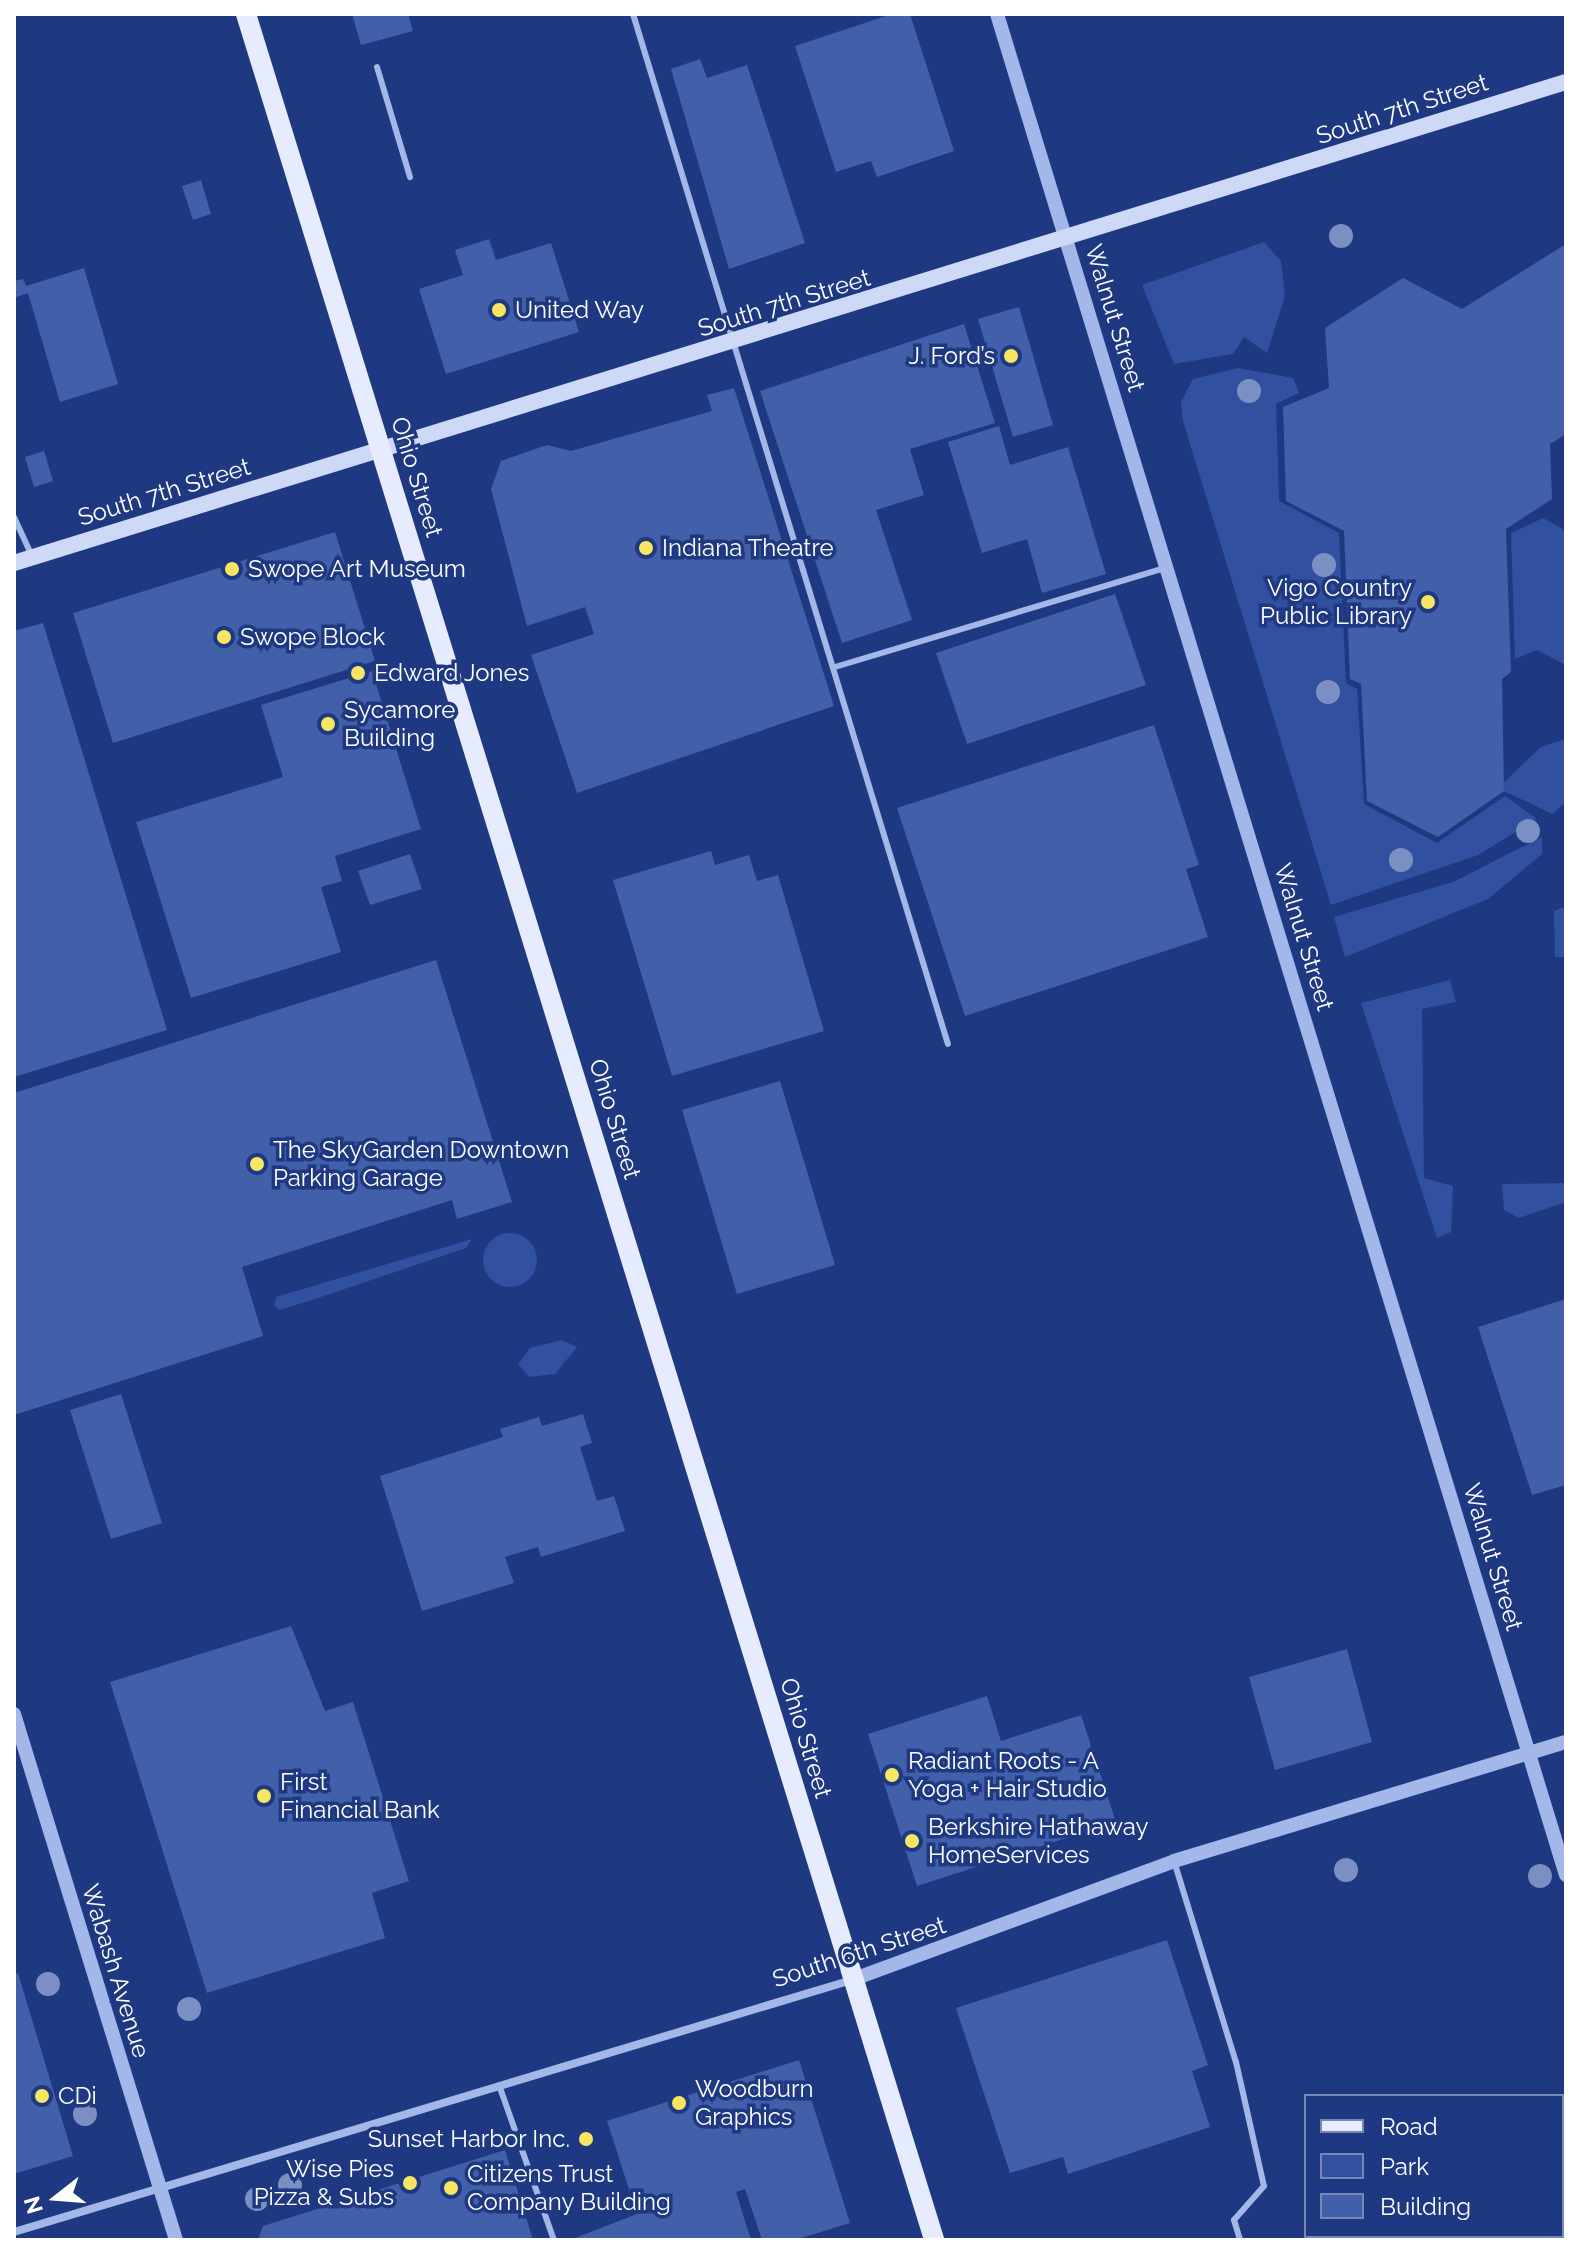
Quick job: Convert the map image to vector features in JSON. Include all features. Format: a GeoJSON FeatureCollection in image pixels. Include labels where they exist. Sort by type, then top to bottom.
{"type":"FeatureCollection","features":[{"type":"Feature","properties":{"kind":"main road","name":"Ohio Street"},"geometry":{"type":"LineString","coordinates":[[246,14],[934,2240]]}},
{"type":"Feature","properties":{"kind":"main road","name":"South 7th Street"},"geometry":{"type":"LineString","coordinates":[[14,563],[1068,240],[1566,82]]}},
{"type":"Feature","properties":{"kind":"street","name":"Walnut Street"},"geometry":{"type":"LineString","coordinates":[[997,14],[1566,1875]]}},
{"type":"Feature","properties":{"kind":"street","name":"Wabash Avenue"},"geometry":{"type":"LineString","coordinates":[[14,1714],[176,2240]]}},
{"type":"Feature","properties":{"kind":"street","name":"South 6th Street"},"geometry":{"type":"LineString","coordinates":[[14,2232],[854,1979],[1174,1861],[1566,1742]]}},
{"type":"Feature","properties":{"kind":"lane"},"geometry":{"type":"LineString","coordinates":[[633,14],[948,1044]]}},
{"type":"Feature","properties":{"kind":"lane"},"geometry":{"type":"LineString","coordinates":[[377,67],[410,177]]}},
{"type":"Feature","properties":{"kind":"lane"},"geometry":{"type":"LineString","coordinates":[[14,517],[33,557]]}},
{"type":"Feature","properties":{"kind":"lane"},"geometry":{"type":"LineString","coordinates":[[835,667],[1168,567]]}},
{"type":"Feature","properties":{"kind":"lane"},"geometry":{"type":"LineString","coordinates":[[1174,1861],[1236,2062],[1264,2186],[1234,2220],[1240,2240]]}},
{"type":"Feature","properties":{"kind":"lane"},"geometry":{"type":"LineString","coordinates":[[499,2085],[554,2240]]}},
{"type":"Feature","properties":{"kind":"green space"},"geometry":{"type":"Polygon","coordinates":[[[1264,242],[1281,261],[1285,296],[1267,353],[1244,337],[1233,354],[1174,364],[1142,285],[1264,242]]]}},
{"type":"Feature","properties":{"kind":"green space"},"geometry":{"type":"Polygon","coordinates":[[[1238,368],[1293,378],[1299,393],[1276,404],[1279,501],[1339,533],[1346,683],[1357,689],[1364,804],[1437,843],[1505,796],[1537,819],[1478,855],[1331,905],[1183,421],[1181,402],[1193,379],[1238,368]]]}},
{"type":"Feature","properties":{"kind":"green space"},"geometry":{"type":"Polygon","coordinates":[[[1543,518],[1566,531],[1566,665],[1537,650],[1515,659],[1511,533],[1543,518]]]}},
{"type":"Feature","properties":{"kind":"green space"},"geometry":{"type":"Polygon","coordinates":[[[1566,739],[1566,802],[1552,814],[1504,791],[1503,783],[1541,747],[1566,739]]]}},
{"type":"Feature","properties":{"kind":"green space"},"geometry":{"type":"Polygon","coordinates":[[[1542,837],[1542,854],[1488,899],[1345,957],[1334,917],[1453,882],[1542,837]]]}},
{"type":"Feature","properties":{"kind":"green space"},"geometry":{"type":"Polygon","coordinates":[[[1566,906],[1566,957],[1555,957],[1554,911],[1566,906]]]}},
{"type":"Feature","properties":{"kind":"green space"},"geometry":{"type":"Polygon","coordinates":[[[1450,980],[1456,1002],[1422,1009],[1424,1178],[1453,1186],[1451,1232],[1437,1238],[1361,1003],[1450,980]]]}},
{"type":"Feature","properties":{"kind":"green space"},"geometry":{"type":"Polygon","coordinates":[[[1566,1183],[1566,1202],[1519,1218],[1504,1210],[1502,1184],[1566,1183]]]}},
{"type":"Feature","properties":{"kind":"green space"},"geometry":{"type":"Polygon","coordinates":[[[510,1233],[529,1241],[537,1260],[529,1279],[510,1287],[491,1279],[483,1260],[491,1241],[510,1233]]]}},
{"type":"Feature","properties":{"kind":"green space"},"geometry":{"type":"Polygon","coordinates":[[[472,1239],[466,1248],[321,1297],[280,1310],[274,1305],[276,1297],[472,1239]]]}},
{"type":"Feature","properties":{"kind":"green space"},"geometry":{"type":"Polygon","coordinates":[[[562,1340],[577,1347],[555,1374],[529,1377],[518,1364],[530,1348],[562,1340]]]}},
{"type":"Feature","properties":{"kind":"building"},"geometry":{"type":"Polygon","coordinates":[[[352,14],[408,14],[413,31],[361,45],[352,14]]]}},
{"type":"Feature","properties":{"kind":"building"},"geometry":{"type":"Polygon","coordinates":[[[892,14],[910,14],[954,151],[877,177],[871,161],[836,172],[795,46],[892,14]]]}},
{"type":"Feature","properties":{"kind":"building"},"geometry":{"type":"Polygon","coordinates":[[[700,59],[707,78],[747,65],[805,243],[729,269],[671,69],[700,59]]]}},
{"type":"Feature","properties":{"kind":"building"},"geometry":{"type":"Polygon","coordinates":[[[201,180],[211,214],[193,220],[182,186],[201,180]]]}},
{"type":"Feature","properties":{"kind":"building","name":"United Way"},"geometry":{"type":"Polygon","coordinates":[[[489,239],[496,260],[551,243],[579,332],[446,374],[419,289],[463,275],[455,250],[489,239]]]}},
{"type":"Feature","properties":{"kind":"building","name":"Vigo Country Public Library"},"geometry":{"type":"Polygon","coordinates":[[[1566,244],[1566,434],[1550,444],[1552,499],[1506,529],[1511,672],[1502,679],[1504,791],[1438,837],[1367,801],[1361,684],[1350,679],[1344,531],[1286,501],[1283,407],[1329,388],[1325,328],[1403,278],[1462,309],[1566,244]]]}},
{"type":"Feature","properties":{"kind":"building"},"geometry":{"type":"Polygon","coordinates":[[[84,268],[118,384],[60,402],[28,293],[14,298],[14,281],[23,279],[26,286],[84,268]]]}},
{"type":"Feature","properties":{"kind":"building","name":"J. Ford’s"},"geometry":{"type":"Polygon","coordinates":[[[1019,307],[1053,425],[1013,437],[978,319],[1019,307]]]}},
{"type":"Feature","properties":{"kind":"building"},"geometry":{"type":"Polygon","coordinates":[[[964,324],[995,423],[910,449],[924,495],[876,510],[912,620],[842,643],[760,391],[964,324]]]}},
{"type":"Feature","properties":{"kind":"building","name":"Indiana Theatre"},"geometry":{"type":"Polygon","coordinates":[[[734,388],[834,706],[577,793],[531,655],[594,634],[585,607],[527,626],[491,489],[501,461],[547,445],[571,451],[712,411],[707,395],[734,388]]]}},
{"type":"Feature","properties":{"kind":"building"},"geometry":{"type":"Polygon","coordinates":[[[999,426],[1010,465],[1068,447],[1106,574],[1042,593],[1027,539],[982,553],[948,442],[999,426]]]}},
{"type":"Feature","properties":{"kind":"building"},"geometry":{"type":"Polygon","coordinates":[[[44,451],[53,481],[34,487],[25,457],[44,451]]]}},
{"type":"Feature","properties":{"kind":"building","name":"Swope Block"},"geometry":{"type":"Polygon","coordinates":[[[335,532],[375,661],[113,743],[73,613],[335,532]]]}},
{"type":"Feature","properties":{"kind":"building"},"geometry":{"type":"Polygon","coordinates":[[[1115,594],[1146,685],[967,744],[936,653],[1115,594]]]}},
{"type":"Feature","properties":{"kind":"building"},"geometry":{"type":"Polygon","coordinates":[[[43,623],[167,1030],[14,1077],[14,631],[43,623]]]}},
{"type":"Feature","properties":{"kind":"building"},"geometry":{"type":"Polygon","coordinates":[[[372,671],[421,829],[335,856],[342,881],[321,887],[341,952],[191,998],[136,822],[283,777],[261,705],[372,671]]]}},
{"type":"Feature","properties":{"kind":"building"},"geometry":{"type":"Polygon","coordinates":[[[1154,725],[1199,865],[1186,869],[1208,937],[965,1016],[897,808],[1154,725]]]}},
{"type":"Feature","properties":{"kind":"building"},"geometry":{"type":"Polygon","coordinates":[[[711,851],[715,865],[749,855],[757,881],[778,875],[824,1031],[672,1076],[613,880],[711,851]]]}},
{"type":"Feature","properties":{"kind":"building"},"geometry":{"type":"Polygon","coordinates":[[[410,854],[422,889],[370,905],[358,871],[410,854]]]}},
{"type":"Feature","properties":{"kind":"building","name":"The SkyGarden Downtown Parking Garage"},"geometry":{"type":"Polygon","coordinates":[[[436,960],[512,1202],[457,1219],[452,1200],[242,1267],[263,1336],[14,1415],[14,1093],[436,960]]]}},
{"type":"Feature","properties":{"kind":"building"},"geometry":{"type":"Polygon","coordinates":[[[780,1081],[835,1265],[737,1294],[682,1110],[780,1081]]]}},
{"type":"Feature","properties":{"kind":"building"},"geometry":{"type":"Polygon","coordinates":[[[1566,1299],[1566,1485],[1532,1495],[1478,1327],[1566,1299]]]}},
{"type":"Feature","properties":{"kind":"building"},"geometry":{"type":"Polygon","coordinates":[[[121,1394],[162,1523],[111,1539],[70,1410],[121,1394]]]}},
{"type":"Feature","properties":{"kind":"building"},"geometry":{"type":"Polygon","coordinates":[[[583,1414],[592,1443],[580,1447],[597,1501],[614,1496],[625,1531],[541,1557],[538,1547],[505,1557],[514,1583],[422,1611],[380,1476],[503,1437],[500,1429],[539,1417],[542,1426],[583,1414]]]}},
{"type":"Feature","properties":{"kind":"building","name":"First Financial Bank"},"geometry":{"type":"Polygon","coordinates":[[[291,1626],[325,1711],[353,1702],[409,1881],[372,1893],[385,1938],[207,1993],[110,1682],[291,1626]]]}},
{"type":"Feature","properties":{"kind":"building"},"geometry":{"type":"Polygon","coordinates":[[[1347,1649],[1372,1742],[1275,1770],[1249,1677],[1347,1649]]]}},
{"type":"Feature","properties":{"kind":"building"},"geometry":{"type":"Polygon","coordinates":[[[987,1696],[1001,1741],[1081,1715],[1116,1822],[917,1886],[868,1734],[987,1696]]]}},
{"type":"Feature","properties":{"kind":"building"},"geometry":{"type":"Polygon","coordinates":[[[1167,1940],[1208,2065],[1192,2071],[1210,2127],[1068,2174],[1063,2157],[1010,2173],[956,2008],[1167,1940]]]}},
{"type":"Feature","properties":{"kind":"building"},"geometry":{"type":"Polygon","coordinates":[[[18,1973],[73,2156],[14,2174],[14,1974],[18,1973]]]}},
{"type":"Feature","properties":{"kind":"building"},"geometry":{"type":"Polygon","coordinates":[[[799,2060],[850,2223],[795,2240],[762,2240],[745,2189],[736,2192],[751,2240],[570,2240],[637,2214],[607,2121],[799,2060]]]}},
{"type":"Feature","properties":{"kind":"building","name":"Citizens Trust Company Building"},"geometry":{"type":"Polygon","coordinates":[[[505,2150],[533,2240],[258,2240],[263,2226],[505,2150]]]}},
{"type":"Feature","properties":{"kind":"place","name":"United Way"},"geometry":{"type":"Point","coordinates":[499,310]}},
{"type":"Feature","properties":{"kind":"place","name":"J. Ford’s"},"geometry":{"type":"Point","coordinates":[1011,356]}},
{"type":"Feature","properties":{"kind":"place","name":"Indiana Theatre"},"geometry":{"type":"Point","coordinates":[646,548]}},
{"type":"Feature","properties":{"kind":"place","name":"Swope Art Museum"},"geometry":{"type":"Point","coordinates":[232,569]}},
{"type":"Feature","properties":{"kind":"place","name":"Vigo Country Public Library"},"geometry":{"type":"Point","coordinates":[1428,602]}},
{"type":"Feature","properties":{"kind":"place","name":"Swope Block"},"geometry":{"type":"Point","coordinates":[224,637]}},
{"type":"Feature","properties":{"kind":"place","name":"Edward Jones"},"geometry":{"type":"Point","coordinates":[358,673]}},
{"type":"Feature","properties":{"kind":"place","name":"Sycamore Building"},"geometry":{"type":"Point","coordinates":[328,724]}},
{"type":"Feature","properties":{"kind":"place","name":"The SkyGarden Downtown Parking Garage"},"geometry":{"type":"Point","coordinates":[257,1164]}},
{"type":"Feature","properties":{"kind":"place","name":"Radiant Roots - A Yoga + Hair Studio"},"geometry":{"type":"Point","coordinates":[892,1775]}},
{"type":"Feature","properties":{"kind":"place","name":"First Financial Bank"},"geometry":{"type":"Point","coordinates":[264,1796]}},
{"type":"Feature","properties":{"kind":"place","name":"Berkshire Hathaway HomeServices"},"geometry":{"type":"Point","coordinates":[912,1841]}},
{"type":"Feature","properties":{"kind":"place","name":"CDi"},"geometry":{"type":"Point","coordinates":[42,2096]}},
{"type":"Feature","properties":{"kind":"place","name":"Woodburn Graphics"},"geometry":{"type":"Point","coordinates":[679,2103]}},
{"type":"Feature","properties":{"kind":"place","name":"Sunset Harbor Inc."},"geometry":{"type":"Point","coordinates":[586,2139]}},
{"type":"Feature","properties":{"kind":"place","name":"Wise Pies Pizza & Subs"},"geometry":{"type":"Point","coordinates":[410,2183]}},
{"type":"Feature","properties":{"kind":"place","name":"Citizens Trust Company Building"},"geometry":{"type":"Point","coordinates":[451,2188]}}]}
